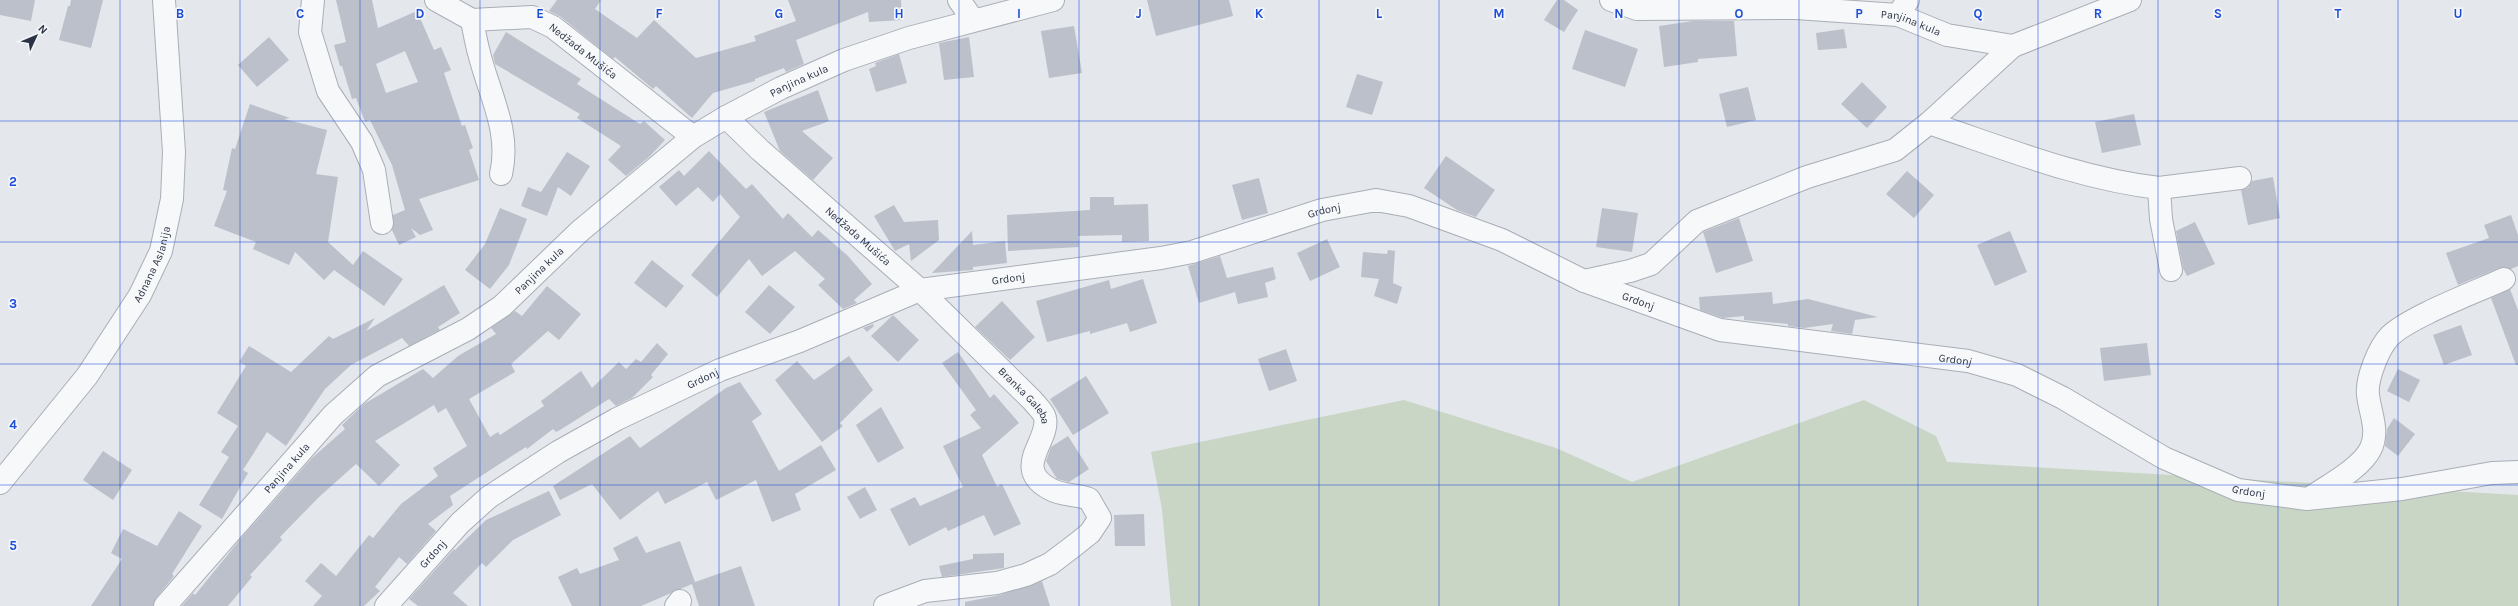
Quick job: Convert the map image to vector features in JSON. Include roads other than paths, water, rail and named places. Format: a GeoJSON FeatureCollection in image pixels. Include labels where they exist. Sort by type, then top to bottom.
{"type":"FeatureCollection","features":[{"type":"Feature","properties":{"kind":"street","name":"Adnana Aslanija"},"geometry":{"type":"LineString","coordinates":[[0,483],[86,376],[140,295],[161,251],[172,199],[174,152],[164,0]]}},
{"type":"Feature","properties":{"kind":"street"},"geometry":{"type":"LineString","coordinates":[[313,0],[310,32],[328,91],[362,142],[374,170],[382,223]]}},
{"type":"Feature","properties":{"kind":"street"},"geometry":{"type":"LineString","coordinates":[[436,0],[472,20],[478,52],[504,140],[505,156],[501,174]]}},
{"type":"Feature","properties":{"kind":"street"},"geometry":{"type":"LineString","coordinates":[[959,0],[973,20]]}},
{"type":"Feature","properties":{"kind":"street","name":"Panjina kula"},"geometry":{"type":"LineString","coordinates":[[166,606],[333,415],[354,394],[377,376],[468,329],[502,306],[580,231],[693,137],[726,117],[781,88],[844,60],[909,38],[1053,0]]}},
{"type":"Feature","properties":{"kind":"street","name":"Panjina kula"},"geometry":{"type":"LineString","coordinates":[[1611,0],[1637,9],[1903,7],[1947,35],[2013,46]]}},
{"type":"Feature","properties":{"kind":"street"},"geometry":{"type":"LineString","coordinates":[[1584,281],[1630,271],[1651,264],[1697,221],[1807,177],[1895,150],[1929,123],[2013,46],[2130,0]]}},
{"type":"Feature","properties":{"kind":"street","name":"Nedžada Mušića"},"geometry":{"type":"LineString","coordinates":[[472,20],[503,9],[532,17],[553,27],[693,137]]}},
{"type":"Feature","properties":{"kind":"street","name":"Nedžada Mušića"},"geometry":{"type":"LineString","coordinates":[[726,117],[760,150],[920,290]]}},
{"type":"Feature","properties":{"kind":"street"},"geometry":{"type":"LineString","coordinates":[[1929,123],[2069,169],[2132,185],[2159,188],[2240,178]]}},
{"type":"Feature","properties":{"kind":"street"},"geometry":{"type":"LineString","coordinates":[[2159,188],[2161,219],[2171,270]]}},
{"type":"Feature","properties":{"kind":"street","name":"Grdonj"},"geometry":{"type":"LineString","coordinates":[[386,606],[460,524],[489,497],[558,452],[617,419],[720,370],[800,340],[920,290],[1161,258],[1192,252],[1322,210],[1376,200],[1409,206],[1502,240],[1584,281],[1720,330],[1968,361],[2017,375],[2063,398],[2164,458],[2238,490],[2307,499],[2402,489],[2492,473],[2518,472]]}},
{"type":"Feature","properties":{"kind":"street"},"geometry":{"type":"LineString","coordinates":[[2307,499],[2354,468],[2371,449],[2375,429],[2368,393],[2372,368],[2390,337],[2408,323],[2504,279]]}},
{"type":"Feature","properties":{"kind":"street","name":"Branka Galeba"},"geometry":{"type":"LineString","coordinates":[[885,606],[925,591],[997,583],[1026,575],[1050,564],[1075,545],[1090,533],[1100,518],[1089,499],[1051,490],[1040,482],[1033,470],[1033,462],[1035,449],[1045,427],[1045,417],[1032,400],[920,290]]}}]}
